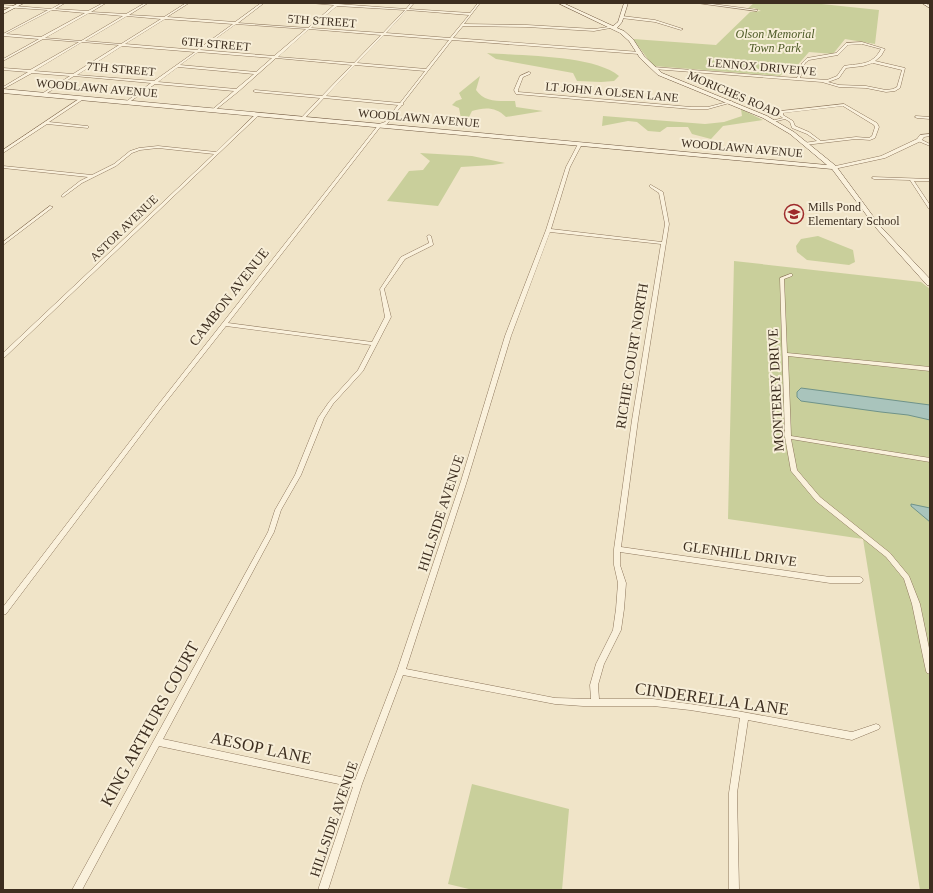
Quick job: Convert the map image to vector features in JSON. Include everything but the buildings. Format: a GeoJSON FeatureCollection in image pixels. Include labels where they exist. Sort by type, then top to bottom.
{"type":"FeatureCollection","features":[{"type":"Feature","properties":{"kind":"main road"},"geometry":{"type":"LineString","coordinates":[[3,13],[22,3]]}},
{"type":"Feature","properties":{"kind":"main road","name":"MORICHES ROAD"},"geometry":{"type":"LineString","coordinates":[[560,3],[615,27],[631,40],[639,54],[653,68],[666,77],[731,102],[773,121],[805,144],[834,167],[879,228],[930,283]]}},
{"type":"Feature","properties":{"kind":"main road"},"geometry":{"type":"LineString","coordinates":[[615,27],[620,22],[626,3]]}},
{"type":"Feature","properties":{"kind":"main road","name":"WOODLAWN AVENUE"},"geometry":{"type":"LineString","coordinates":[[3,89],[83,98],[834,167]]}},
{"type":"Feature","properties":{"kind":"street"},"geometry":{"type":"LineString","coordinates":[[3,35],[64,3]]}},
{"type":"Feature","properties":{"kind":"street"},"geometry":{"type":"LineString","coordinates":[[3,60],[105,3]]}},
{"type":"Feature","properties":{"kind":"street"},"geometry":{"type":"LineString","coordinates":[[3,89],[147,3]]}},
{"type":"Feature","properties":{"kind":"street"},"geometry":{"type":"LineString","coordinates":[[44,94],[188,3]]}},
{"type":"Feature","properties":{"kind":"street"},"geometry":{"type":"LineString","coordinates":[[128,102],[263,3]]}},
{"type":"Feature","properties":{"kind":"street"},"geometry":{"type":"LineString","coordinates":[[311,3],[471,14]]}},
{"type":"Feature","properties":{"kind":"street"},"geometry":{"type":"LineString","coordinates":[[303,118],[413,3]]}},
{"type":"Feature","properties":{"kind":"street","name":"CAMBON AVENUE"},"geometry":{"type":"LineString","coordinates":[[3,612],[224,324],[380,125],[386,123],[402,104],[480,3]]}},
{"type":"Feature","properties":{"kind":"street"},"geometry":{"type":"LineString","coordinates":[[698,3],[757,10]]}},
{"type":"Feature","properties":{"kind":"street"},"geometry":{"type":"LineString","coordinates":[[923,3],[930,7]]}},
{"type":"Feature","properties":{"kind":"street"},"geometry":{"type":"LineString","coordinates":[[214,110],[337,4]]}},
{"type":"Feature","properties":{"kind":"street","name":"5TH STREET"},"geometry":{"type":"LineString","coordinates":[[3,6],[639,54]]}},
{"type":"Feature","properties":{"kind":"street"},"geometry":{"type":"LineString","coordinates":[[622,17],[655,21],[682,29]]}},
{"type":"Feature","properties":{"kind":"street"},"geometry":{"type":"LineString","coordinates":[[462,25],[527,26],[594,30],[615,27]]}},
{"type":"Feature","properties":{"kind":"street","name":"6TH STREET"},"geometry":{"type":"LineString","coordinates":[[3,35],[428,70]]}},
{"type":"Feature","properties":{"kind":"street"},"geometry":{"type":"LineString","coordinates":[[798,79],[804,63],[808,59],[837,54],[850,43],[862,43],[883,49],[879,58],[874,62],[845,67],[835,79],[822,81]]}},
{"type":"Feature","properties":{"kind":"street","name":"LENNOX DRIVEIVE"},"geometry":{"type":"LineString","coordinates":[[653,68],[822,81],[839,86],[866,87],[886,91],[894,90],[899,86],[904,69],[874,62]]}},
{"type":"Feature","properties":{"kind":"street"},"geometry":{"type":"LineString","coordinates":[[177,66],[257,73]]}},
{"type":"Feature","properties":{"kind":"street","name":"7TH STREET"},"geometry":{"type":"LineString","coordinates":[[3,69],[238,90]]}},
{"type":"Feature","properties":{"kind":"street","name":"LT JOHN A OLSEN LANE"},"geometry":{"type":"LineString","coordinates":[[529,73],[522,76],[516,90],[517,93],[691,108],[708,108],[731,102]]}},
{"type":"Feature","properties":{"kind":"street"},"geometry":{"type":"LineString","coordinates":[[255,91],[402,104]]}},
{"type":"Feature","properties":{"kind":"street"},"geometry":{"type":"LineString","coordinates":[[3,152],[83,98]]}},
{"type":"Feature","properties":{"kind":"street"},"geometry":{"type":"LineString","coordinates":[[805,144],[856,138],[870,139],[874,137],[877,127],[876,124],[844,105],[780,112],[792,122],[793,127],[808,133],[820,142]]}},
{"type":"Feature","properties":{"kind":"street","name":"ASTOR AVENUE"},"geometry":{"type":"LineString","coordinates":[[3,356],[258,114]]}},
{"type":"Feature","properties":{"kind":"street"},"geometry":{"type":"LineString","coordinates":[[917,117],[930,118]]}},
{"type":"Feature","properties":{"kind":"street"},"geometry":{"type":"LineString","coordinates":[[773,121],[786,118]]}},
{"type":"Feature","properties":{"kind":"street"},"geometry":{"type":"LineString","coordinates":[[46,123],[87,127]]}},
{"type":"Feature","properties":{"kind":"street"},"geometry":{"type":"LineString","coordinates":[[834,167],[883,157],[919,140],[922,136],[930,134]]}},
{"type":"Feature","properties":{"kind":"street"},"geometry":{"type":"LineString","coordinates":[[919,140],[930,144]]}},
{"type":"Feature","properties":{"kind":"street","name":"HILLSIDE AVENUE"},"geometry":{"type":"LineString","coordinates":[[323,890],[358,784],[401,671],[464,481],[508,336],[548,230],[568,167],[580,144]]}},
{"type":"Feature","properties":{"kind":"street"},"geometry":{"type":"LineString","coordinates":[[63,196],[92,176],[115,165],[131,152],[148,147],[217,153]]}},
{"type":"Feature","properties":{"kind":"street"},"geometry":{"type":"LineString","coordinates":[[3,167],[92,176]]}},
{"type":"Feature","properties":{"kind":"street"},"geometry":{"type":"LineString","coordinates":[[874,178],[930,180]]}},
{"type":"Feature","properties":{"kind":"street"},"geometry":{"type":"LineString","coordinates":[[911,179],[930,208]]}},
{"type":"Feature","properties":{"kind":"street","name":"RICHIE COURT NORTH"},"geometry":{"type":"LineString","coordinates":[[617,549],[667,224],[661,192],[651,186]]}},
{"type":"Feature","properties":{"kind":"street"},"geometry":{"type":"LineString","coordinates":[[3,244],[51,207]]}},
{"type":"Feature","properties":{"kind":"street"},"geometry":{"type":"LineString","coordinates":[[548,230],[663,243]]}},
{"type":"Feature","properties":{"kind":"street","name":"KING ARTHURS COURT"},"geometry":{"type":"LineString","coordinates":[[77,890],[271,532],[278,510],[298,475],[321,418],[331,403],[360,371],[388,317],[382,289],[403,258],[432,244],[430,236]]}},
{"type":"Feature","properties":{"kind":"street","name":"MONTEREY DRIVE"},"geometry":{"type":"LineString","coordinates":[[790,276],[782,278],[788,437],[794,471],[818,499],[888,555],[907,578],[916,604],[930,671]]}},
{"type":"Feature","properties":{"kind":"street"},"geometry":{"type":"LineString","coordinates":[[224,324],[373,344]]}},
{"type":"Feature","properties":{"kind":"street"},"geometry":{"type":"LineString","coordinates":[[785,354],[930,369]]}},
{"type":"Feature","properties":{"kind":"street"},"geometry":{"type":"LineString","coordinates":[[788,437],[930,460]]}},
{"type":"Feature","properties":{"kind":"street"},"geometry":{"type":"LineString","coordinates":[[595,702],[594,685],[600,664],[617,630],[622,584],[617,565],[617,549]]}},
{"type":"Feature","properties":{"kind":"street","name":"GLENHILL DRIVE"},"geometry":{"type":"LineString","coordinates":[[617,549],[830,580],[860,580]]}},
{"type":"Feature","properties":{"kind":"street","name":"CINDERELLA LANE"},"geometry":{"type":"LineString","coordinates":[[401,671],[555,701],[574,703],[629,701],[666,704],[852,736],[876,727]]}},
{"type":"Feature","properties":{"kind":"street"},"geometry":{"type":"LineString","coordinates":[[734,890],[733,793],[744,717]]}},
{"type":"Feature","properties":{"kind":"street","name":"AESOP LANE"},"geometry":{"type":"LineString","coordinates":[[158,742],[358,784]]}},
{"type":"Feature","properties":{"kind":"green space","name":"Olson Memorial Town Park"},"geometry":{"type":"Polygon","coordinates":[[[754,3],[812,3],[879,10],[875,44],[845,39],[833,54],[809,52],[795,68],[784,72],[780,76],[653,66],[633,39],[716,45],[750,12],[761,11],[754,8],[747,9],[754,3]]]}},
{"type":"Feature","properties":{"kind":"green space"},"geometry":{"type":"Polygon","coordinates":[[[487,53],[575,60],[608,69],[619,76],[614,81],[577,81],[573,73],[496,59],[487,53]]]}},
{"type":"Feature","properties":{"kind":"green space"},"geometry":{"type":"Polygon","coordinates":[[[480,76],[476,90],[484,97],[493,100],[515,101],[516,107],[543,111],[506,117],[498,111],[490,109],[472,111],[463,129],[459,108],[452,105],[456,101],[462,99],[459,93],[480,76]]]}},
{"type":"Feature","properties":{"kind":"green space"},"geometry":{"type":"Polygon","coordinates":[[[741,109],[763,120],[723,126],[711,139],[692,134],[688,127],[667,127],[660,132],[648,131],[637,122],[628,121],[602,126],[603,116],[705,124],[724,122],[742,116],[741,109]]]}},
{"type":"Feature","properties":{"kind":"green space"},"geometry":{"type":"Polygon","coordinates":[[[420,153],[472,156],[505,163],[461,167],[438,206],[387,201],[409,171],[423,170],[430,161],[420,153]]]}},
{"type":"Feature","properties":{"kind":"green space"},"geometry":{"type":"Polygon","coordinates":[[[818,236],[853,250],[855,262],[849,265],[807,260],[797,252],[796,246],[801,239],[818,236]]]}},
{"type":"Feature","properties":{"kind":"green space"},"geometry":{"type":"Polygon","coordinates":[[[734,261],[921,282],[930,289],[930,890],[920,890],[863,539],[728,519],[734,261]]]}},
{"type":"Feature","properties":{"kind":"green space"},"geometry":{"type":"Polygon","coordinates":[[[472,784],[569,809],[562,890],[473,890],[448,884],[472,784]]]}},
{"type":"Feature","properties":{"kind":"water"},"geometry":{"type":"Polygon","coordinates":[[[801,388],[930,405],[930,420],[908,415],[801,401],[797,397],[797,392],[801,388]]]}},
{"type":"Feature","properties":{"kind":"water"},"geometry":{"type":"Polygon","coordinates":[[[911,504],[930,508],[930,522],[911,506],[911,504]]]}},
{"type":"Feature","properties":{"kind":"place","name":"Mills Pond Elementary School"},"geometry":{"type":"Point","coordinates":[794,214]}}]}
